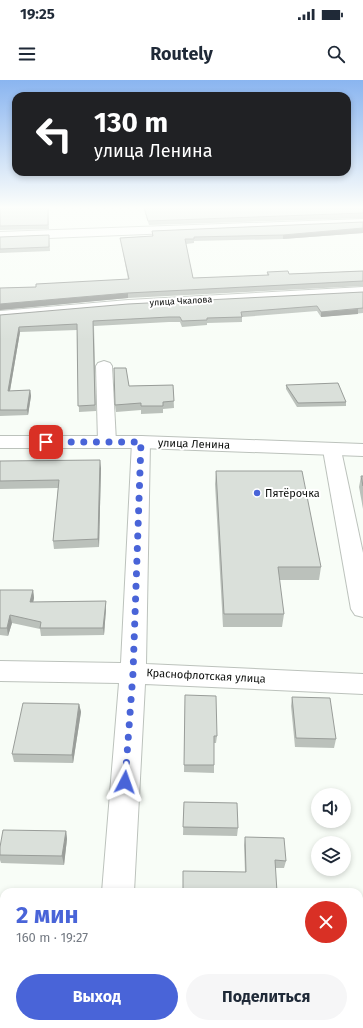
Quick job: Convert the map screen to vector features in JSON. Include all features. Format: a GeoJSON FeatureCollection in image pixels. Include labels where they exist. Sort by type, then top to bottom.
{"type":"FeatureCollection","features":[{"type":"Feature","properties":{"kind":"street","name":"улица Чкалова"},"geometry":{"type":"LineString","coordinates":[[0,315],[128,304],[363,291]]}},
{"type":"Feature","properties":{"kind":"street"},"geometry":{"type":"LineString","coordinates":[[104,366],[107,442]]}},
{"type":"Feature","properties":{"kind":"street","name":"улица Ленина"},"geometry":{"type":"LineString","coordinates":[[0,442],[141,442],[363,450]]}},
{"type":"Feature","properties":{"kind":"street"},"geometry":{"type":"LineString","coordinates":[[118,888],[133,673],[141,442]]}},
{"type":"Feature","properties":{"kind":"street"},"geometry":{"type":"LineString","coordinates":[[332,450],[363,609]]}},
{"type":"Feature","properties":{"kind":"street","name":"Краснофлотская улица"},"geometry":{"type":"LineString","coordinates":[[0,672],[133,673],[363,684]]}},
{"type":"Feature","properties":{"kind":"building"},"geometry":{"type":"Polygon","coordinates":[[[123,251],[188,251],[193,278],[269,275],[267,272],[288,271],[289,274],[363,271],[363,281],[128,293],[0,304],[0,288],[36,287],[36,284],[129,279],[123,251]]]}},
{"type":"Feature","properties":{"kind":"building"},"geometry":{"type":"Polygon","coordinates":[[[363,292],[363,308],[321,312],[317,306],[241,312],[242,317],[207,318],[207,320],[182,321],[180,317],[169,317],[93,321],[95,405],[78,406],[77,324],[19,327],[8,391],[30,390],[27,410],[0,410],[0,315],[128,304],[363,292]]]}},
{"type":"Feature","properties":{"kind":"building"},"geometry":{"type":"Polygon","coordinates":[[[114,368],[126,368],[129,386],[173,385],[174,401],[163,402],[163,406],[141,406],[141,403],[115,405],[114,368]]]}},
{"type":"Feature","properties":{"kind":"building"},"geometry":{"type":"Polygon","coordinates":[[[338,383],[346,402],[298,403],[286,385],[338,383]]]}},
{"type":"Feature","properties":{"kind":"building"},"geometry":{"type":"Polygon","coordinates":[[[100,460],[98,539],[53,541],[59,480],[0,481],[0,461],[100,460]]]}},
{"type":"Feature","properties":{"kind":"building"},"geometry":{"type":"Polygon","coordinates":[[[216,471],[302,471],[321,567],[278,567],[284,614],[224,614],[216,471]]]}},
{"type":"Feature","properties":{"kind":"building"},"geometry":{"type":"Polygon","coordinates":[[[0,590],[33,590],[30,602],[106,601],[103,628],[40,628],[41,622],[10,615],[7,628],[0,628],[0,590]]]}},
{"type":"Feature","properties":{"kind":"building"},"geometry":{"type":"Polygon","coordinates":[[[185,695],[216,696],[217,736],[214,736],[214,765],[184,765],[185,695]]]}},
{"type":"Feature","properties":{"kind":"building"},"geometry":{"type":"Polygon","coordinates":[[[292,697],[330,698],[336,739],[296,738],[292,697]]]}},
{"type":"Feature","properties":{"kind":"building"},"geometry":{"type":"Polygon","coordinates":[[[23,703],[79,704],[72,755],[12,754],[23,703]]]}},
{"type":"Feature","properties":{"kind":"building"},"geometry":{"type":"Polygon","coordinates":[[[184,802],[237,803],[238,828],[183,827],[184,802]]]}},
{"type":"Feature","properties":{"kind":"building"},"geometry":{"type":"Polygon","coordinates":[[[3,830],[66,831],[62,856],[0,855],[3,830]]]}},
{"type":"Feature","properties":{"kind":"building"},"geometry":{"type":"Polygon","coordinates":[[[245,837],[284,838],[286,861],[275,860],[277,888],[183,888],[183,871],[246,872],[245,837]]]}},
{"type":"Feature","properties":{"kind":"place","name":"Пятёрочка"},"geometry":{"type":"Point","coordinates":[257,493]}},
{"type":"Feature","properties":{"kind":"route"},"geometry":{"type":"LineString","coordinates":[[46,442],[141,442],[133,673],[125,782]]}}]}
